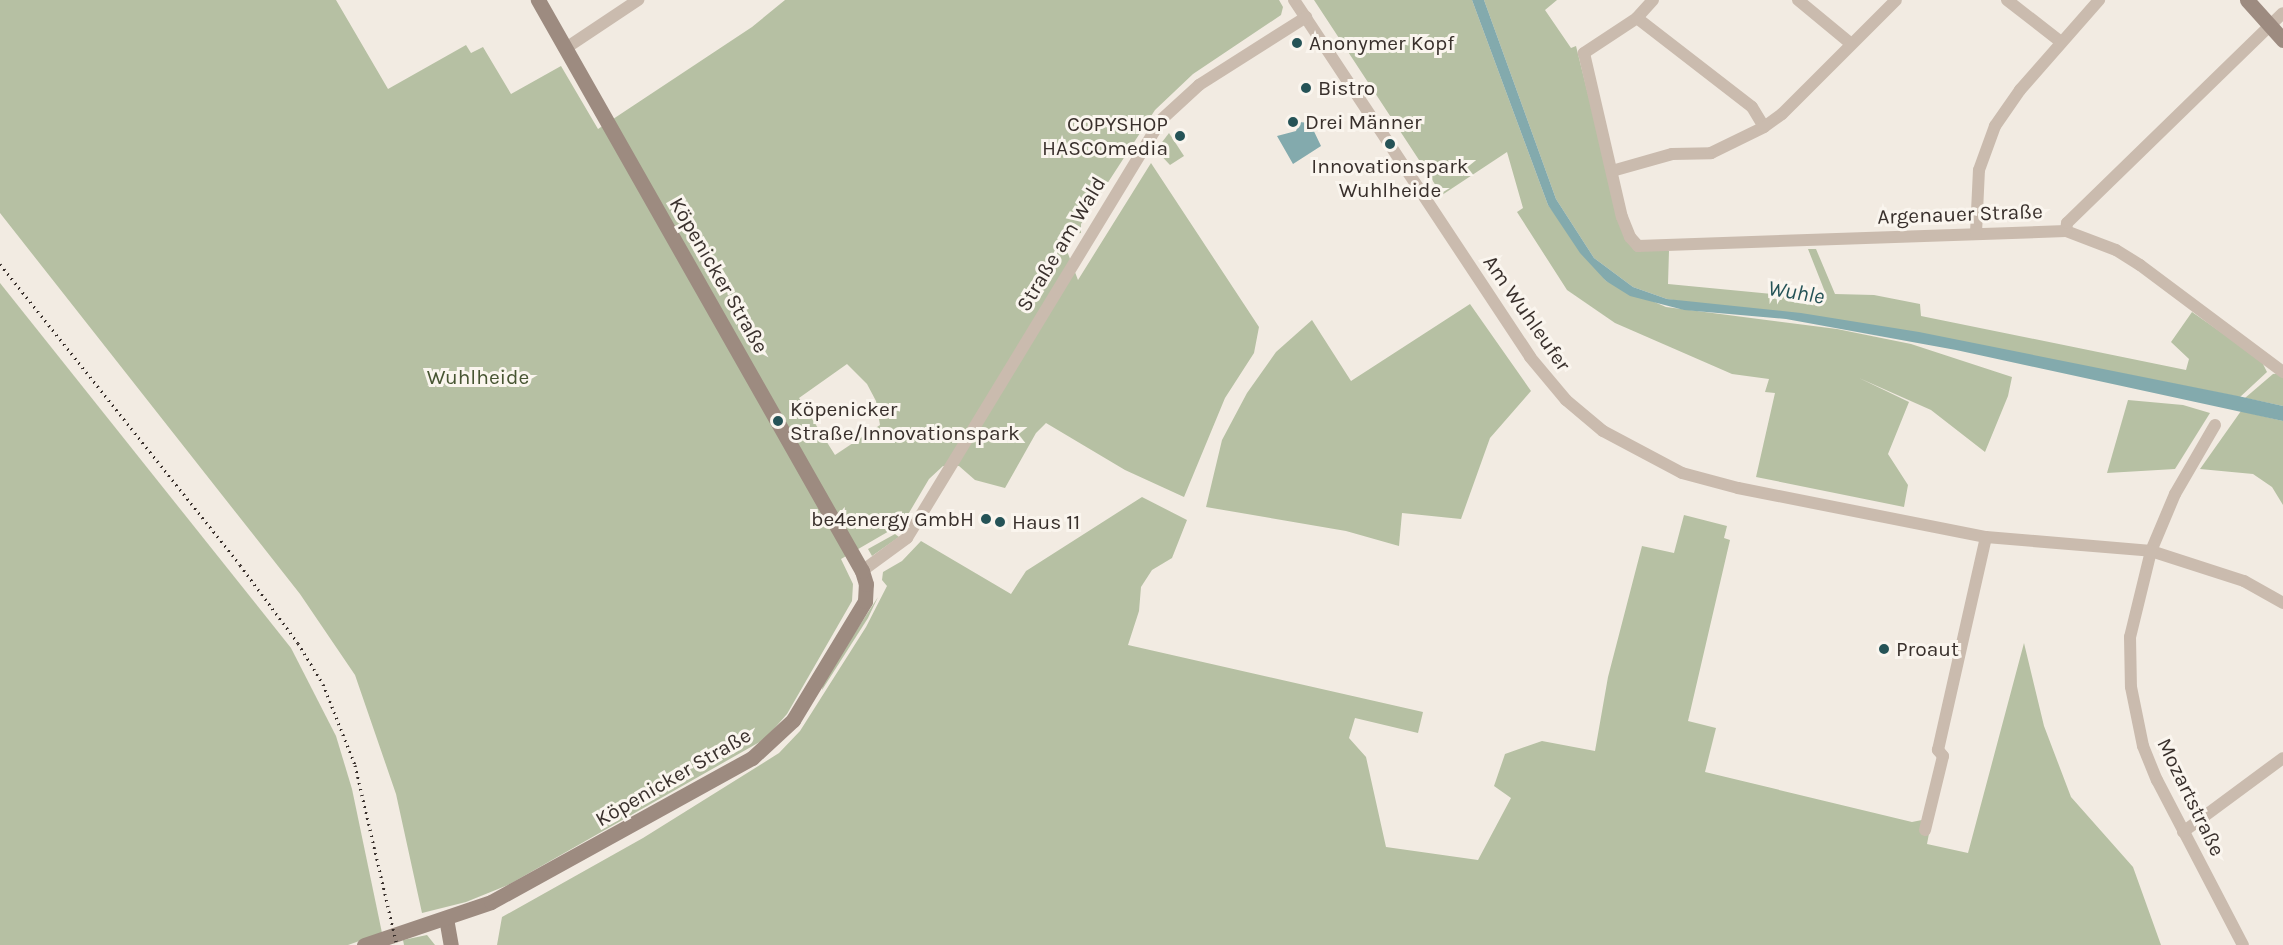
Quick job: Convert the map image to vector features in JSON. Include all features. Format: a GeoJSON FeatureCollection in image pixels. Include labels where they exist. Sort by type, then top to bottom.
{"type":"FeatureCollection","features":[{"type":"Feature","properties":{"kind":"main road","name":"Köpenicker Straße"},"geometry":{"type":"LineString","coordinates":[[364,945],[446,918],[512,892],[769,747],[793,720],[861,610],[866,584],[862,572],[538,0]]}},
{"type":"Feature","properties":{"kind":"main road"},"geometry":{"type":"LineString","coordinates":[[2247,0],[2283,40]]}},
{"type":"Feature","properties":{"kind":"main road"},"geometry":{"type":"LineString","coordinates":[[446,918],[451,945]]}},
{"type":"Feature","properties":{"kind":"street"},"geometry":{"type":"LineString","coordinates":[[566,48],[638,0]]}},
{"type":"Feature","properties":{"kind":"street","name":"Am Wuhleufer"},"geometry":{"type":"LineString","coordinates":[[1294,0],[1530,357],[1566,400],[1603,431],[1682,473],[1738,488],[1982,536],[2151,551],[2244,581],[2283,603]]}},
{"type":"Feature","properties":{"kind":"street"},"geometry":{"type":"LineString","coordinates":[[1653,0],[1636,18],[1584,52],[1612,171],[1672,154],[1711,153],[1764,127],[1782,114],[1850,43],[1896,0]]}},
{"type":"Feature","properties":{"kind":"street"},"geometry":{"type":"LineString","coordinates":[[1798,0],[1850,43]]}},
{"type":"Feature","properties":{"kind":"street"},"geometry":{"type":"LineString","coordinates":[[2007,0],[2061,42]]}},
{"type":"Feature","properties":{"kind":"street"},"geometry":{"type":"LineString","coordinates":[[1977,233],[1979,170],[1992,132],[2007,106],[2099,0]]}},
{"type":"Feature","properties":{"kind":"street","name":"Argenauer Straße"},"geometry":{"type":"LineString","coordinates":[[1612,171],[1625,227],[1638,246],[2066,231],[2075,216],[2283,13]]}},
{"type":"Feature","properties":{"kind":"street","name":"Straße am Wald"},"geometry":{"type":"LineString","coordinates":[[862,572],[904,542],[1161,120],[1199,85],[1306,17]]}},
{"type":"Feature","properties":{"kind":"street"},"geometry":{"type":"LineString","coordinates":[[1636,18],[1752,107],[1764,127]]}},
{"type":"Feature","properties":{"kind":"street"},"geometry":{"type":"LineString","coordinates":[[2066,231],[2116,250],[2140,265],[2279,370]]}},
{"type":"Feature","properties":{"kind":"street","name":"Mozartstraße"},"geometry":{"type":"LineString","coordinates":[[2215,425],[2175,494],[2151,551],[2130,637],[2131,687],[2143,746],[2184,832],[2244,945]]}},
{"type":"Feature","properties":{"kind":"street"},"geometry":{"type":"LineString","coordinates":[[1925,830],[1943,756],[1938,750],[1982,536]]}},
{"type":"Feature","properties":{"kind":"street"},"geometry":{"type":"LineString","coordinates":[[2184,832],[2283,758]]}},
{"type":"Feature","properties":{"kind":"green space","name":"Wuhlheide"},"geometry":{"type":"Polygon","coordinates":[[[0,0],[336,0],[388,89],[466,45],[471,53],[483,47],[511,94],[561,66],[598,129],[752,27],[785,0],[1279,0],[1283,7],[1281,15],[1193,74],[1155,110],[1081,224],[1081,233],[1072,234],[1064,243],[1078,280],[1151,163],[1259,327],[1254,353],[1225,398],[1184,497],[1125,470],[1046,423],[1036,433],[1005,488],[975,480],[959,466],[943,466],[929,479],[903,523],[841,559],[853,584],[852,601],[787,714],[765,739],[508,885],[466,902],[422,913],[396,794],[355,675],[300,594],[0,213],[0,0]],[[847,364],[799,398],[835,455],[880,425],[876,401],[867,384],[847,364]]]}},
{"type":"Feature","properties":{"kind":"green space"},"geometry":{"type":"Polygon","coordinates":[[[1314,0],[1472,0],[1548,205],[1606,281],[1666,307],[1837,329],[1911,344],[2012,377],[2008,396],[1985,452],[1931,410],[1859,378],[1909,402],[1888,454],[1908,485],[1904,507],[1756,477],[1775,393],[1765,392],[1769,379],[1732,374],[1615,323],[1567,290],[1517,212],[1523,208],[1507,152],[1442,195],[1314,0]]]}},
{"type":"Feature","properties":{"kind":"green space"},"geometry":{"type":"Polygon","coordinates":[[[1484,0],[1557,0],[1545,10],[1571,48],[1576,46],[1622,230],[1635,248],[1669,251],[1668,284],[1823,299],[1825,292],[1808,249],[1816,249],[1835,294],[1874,295],[1920,304],[1921,316],[2186,370],[2189,359],[2171,342],[2192,312],[2261,360],[2267,372],[2240,397],[2104,370],[1667,299],[1633,287],[1594,258],[1556,199],[1484,0]]]}},
{"type":"Feature","properties":{"kind":"green space"},"geometry":{"type":"Polygon","coordinates":[[[1169,133],[1184,156],[1170,165],[1156,150],[1169,133]]]}},
{"type":"Feature","properties":{"kind":"green space"},"geometry":{"type":"Polygon","coordinates":[[[0,283],[291,648],[336,736],[352,789],[382,933],[348,945],[0,945],[0,283]]]}},
{"type":"Feature","properties":{"kind":"green space"},"geometry":{"type":"Polygon","coordinates":[[[1470,304],[1531,391],[1490,438],[1461,519],[1402,513],[1399,546],[1346,531],[1206,507],[1222,440],[1247,393],[1276,352],[1312,320],[1351,381],[1470,304]]]}},
{"type":"Feature","properties":{"kind":"green space"},"geometry":{"type":"Polygon","coordinates":[[[2283,373],[2283,406],[2245,398],[2273,374],[2283,373]]]}},
{"type":"Feature","properties":{"kind":"green space"},"geometry":{"type":"Polygon","coordinates":[[[2128,400],[2183,405],[2210,413],[2175,469],[2107,473],[2128,400]]]}},
{"type":"Feature","properties":{"kind":"green space"},"geometry":{"type":"Polygon","coordinates":[[[2241,411],[2283,421],[2283,505],[2272,487],[2253,474],[2200,469],[2241,411]]]}},
{"type":"Feature","properties":{"kind":"green space"},"geometry":{"type":"Polygon","coordinates":[[[1142,497],[1187,520],[1172,558],[1152,570],[1141,587],[1139,611],[1128,645],[1423,712],[1418,733],[1355,718],[1349,738],[1366,757],[1386,847],[1478,860],[1511,798],[1494,786],[1505,754],[1542,741],[1595,751],[1608,677],[1642,546],[1674,553],[1684,515],[1727,526],[1724,538],[1730,540],[1688,721],[1716,728],[1705,772],[1912,822],[1932,818],[1927,844],[1968,853],[2024,643],[2044,726],[2071,797],[2133,867],[2161,945],[497,945],[502,917],[643,838],[779,753],[800,731],[866,627],[887,586],[882,580],[883,572],[902,561],[921,541],[1011,594],[1026,571],[1142,497]]]}},
{"type":"Feature","properties":{"kind":"green space"},"geometry":{"type":"Polygon","coordinates":[[[895,534],[899,537],[872,556],[868,549],[895,534]]]}},
{"type":"Feature","properties":{"kind":"green space"},"geometry":{"type":"Polygon","coordinates":[[[878,597],[868,618],[822,690],[823,682],[878,597]]]}},
{"type":"Feature","properties":{"kind":"green space"},"geometry":{"type":"Polygon","coordinates":[[[427,935],[435,945],[404,945],[403,940],[427,935]]]}},
{"type":"Feature","properties":{"kind":"water"},"geometry":{"type":"Polygon","coordinates":[[[1472,0],[1484,0],[1556,199],[1594,258],[1633,287],[1667,299],[1801,313],[1919,332],[2238,396],[2283,406],[2283,421],[1956,350],[1786,319],[1684,310],[1630,296],[1606,281],[1580,253],[1548,205],[1472,0]]]}},
{"type":"Feature","properties":{"kind":"water"},"geometry":{"type":"Polygon","coordinates":[[[1299,122],[1310,123],[1321,146],[1293,164],[1277,136],[1296,131],[1299,122]]]}},
{"type":"Feature","properties":{"kind":"railway"},"geometry":{"type":"LineString","coordinates":[[0,264],[240,565],[298,643],[323,684],[355,765],[397,945]]}},
{"type":"Feature","properties":{"kind":"place","name":"Anonymer Kopf"},"geometry":{"type":"Point","coordinates":[1297,43]}},
{"type":"Feature","properties":{"kind":"place","name":"Bistro"},"geometry":{"type":"Point","coordinates":[1306,88]}},
{"type":"Feature","properties":{"kind":"place","name":"Drei Männer"},"geometry":{"type":"Point","coordinates":[1293,122]}},
{"type":"Feature","properties":{"kind":"place","name":"COPYSHOP HASCOmedia"},"geometry":{"type":"Point","coordinates":[1180,136]}},
{"type":"Feature","properties":{"kind":"place","name":"Innovationspark Wuhlheide"},"geometry":{"type":"Point","coordinates":[1390,144]}},
{"type":"Feature","properties":{"kind":"place","name":"Köpenicker Straße/Innovationspark"},"geometry":{"type":"Point","coordinates":[778,421]}},
{"type":"Feature","properties":{"kind":"place","name":"be4energy GmbH"},"geometry":{"type":"Point","coordinates":[986,519]}},
{"type":"Feature","properties":{"kind":"place","name":"Haus 11"},"geometry":{"type":"Point","coordinates":[1000,522]}},
{"type":"Feature","properties":{"kind":"place","name":"Proaut"},"geometry":{"type":"Point","coordinates":[1884,649]}},
{"type":"Feature","properties":{"kind":"water label","name":"Wuhle"},"geometry":{"type":"Point","coordinates":[1796,293]}}]}
